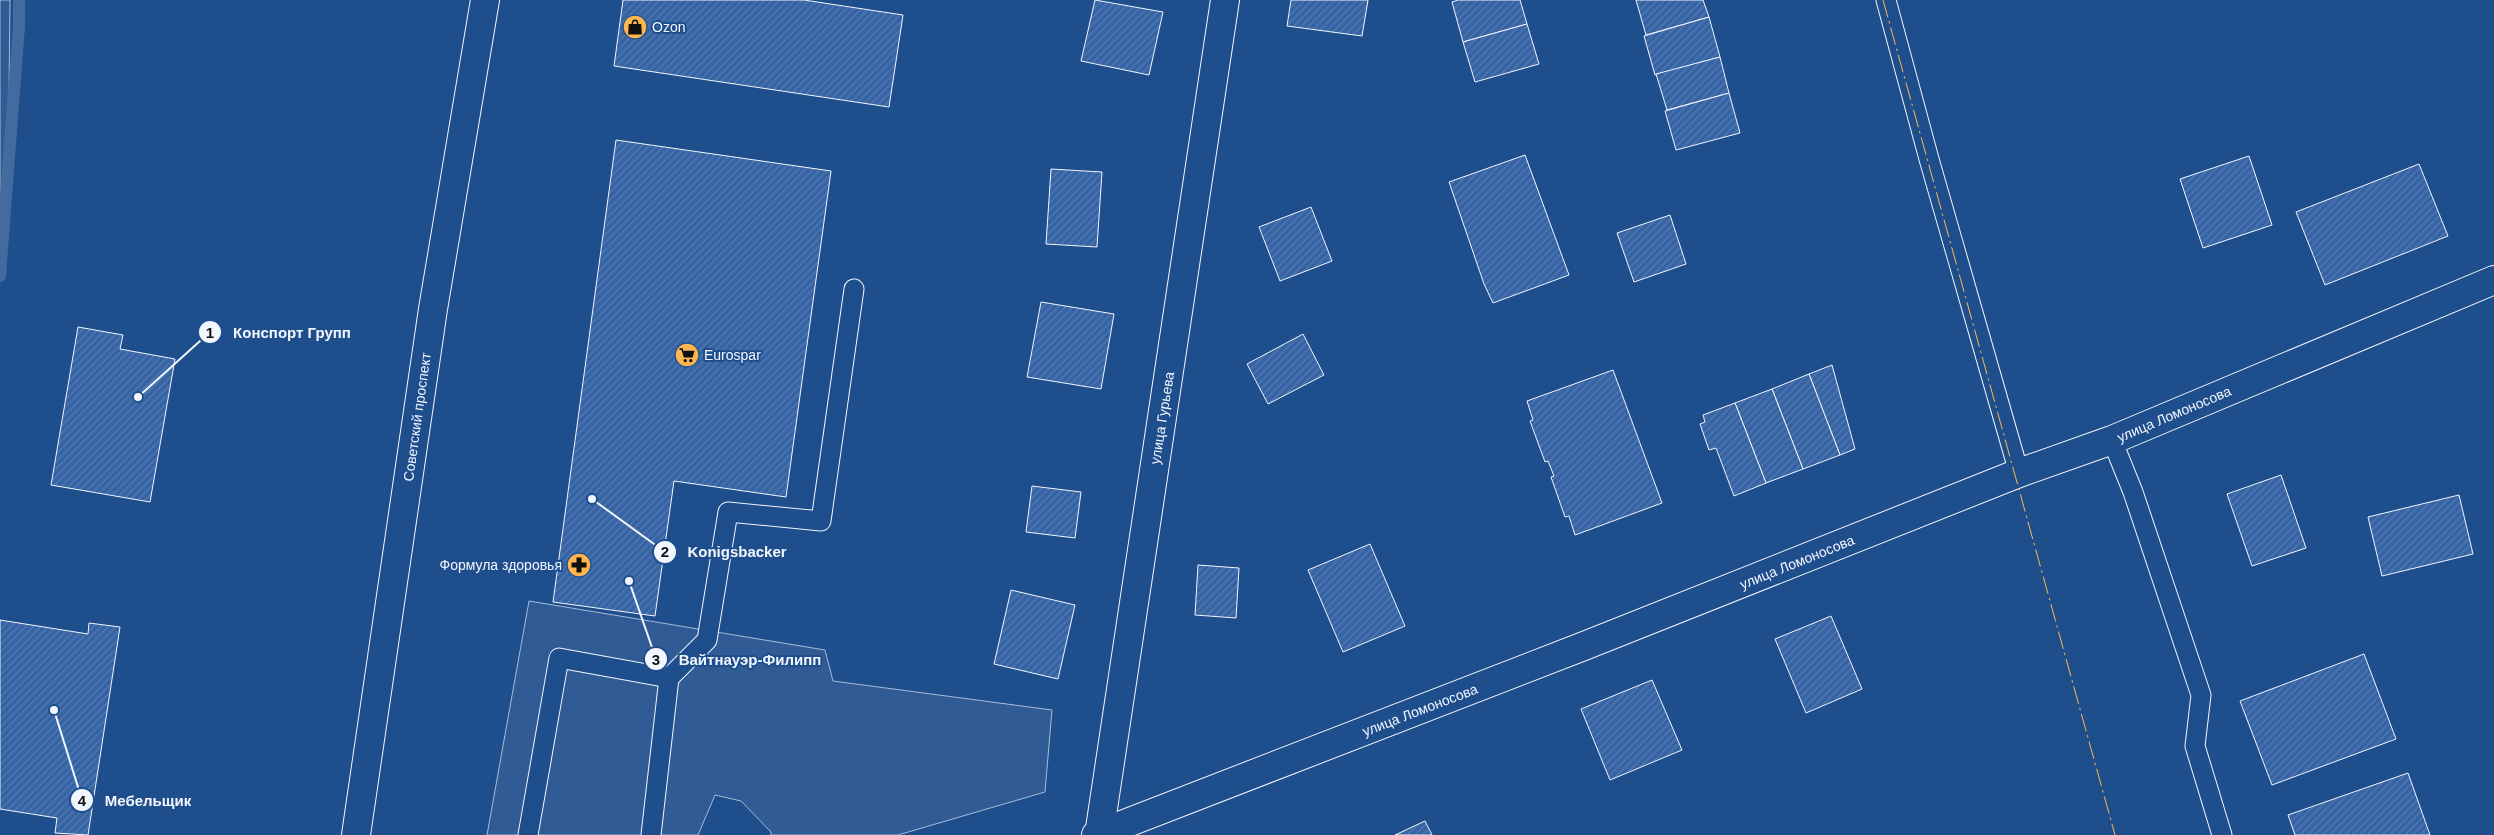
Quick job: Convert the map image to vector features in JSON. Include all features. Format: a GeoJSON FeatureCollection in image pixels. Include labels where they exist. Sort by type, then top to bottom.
{"type":"FeatureCollection","features":[{"type":"Feature","properties":{"kind":"street","name":"Советский проспект"},"geometry":{"type":"LineString","coordinates":[[356,835],[433,309],[485,0]]}},
{"type":"Feature","properties":{"kind":"street","name":"улица Гурьева"},"geometry":{"type":"LineString","coordinates":[[1098,835],[1225,0]]}},
{"type":"Feature","properties":{"kind":"street","name":"улица Ломоносова"},"geometry":{"type":"LineString","coordinates":[[1098,835],[1584,646],[2019,473],[2112,440],[2494,280]]}},
{"type":"Feature","properties":{"kind":"lane"},"geometry":{"type":"LineString","coordinates":[[1886,0],[1928,159],[2019,473]]}},
{"type":"Feature","properties":{"kind":"lane"},"geometry":{"type":"LineString","coordinates":[[651,835],[670,678],[708,640],[728,512],[821,521],[854,289]]}},
{"type":"Feature","properties":{"kind":"lane"},"geometry":{"type":"LineString","coordinates":[[2112,440],[2133,492],[2201,694],[2195,746],[2222,835]]}},
{"type":"Feature","properties":{"kind":"lane"},"geometry":{"type":"LineString","coordinates":[[528,835],[559,658],[670,678]]}},
{"type":"Feature","properties":{"kind":"shaded area"},"geometry":{"type":"Polygon","coordinates":[[[0,0],[10,0],[8,184],[0,225],[0,0]]]}},
{"type":"Feature","properties":{"kind":"shaded area"},"geometry":{"type":"Polygon","coordinates":[[[529,601],[825,650],[833,681],[1052,710],[1045,792],[898,835],[771,835],[771,832],[741,801],[715,795],[698,835],[487,835],[529,601]]]}},
{"type":"Feature","properties":{"kind":"building"},"geometry":{"type":"Polygon","coordinates":[[[623,0],[804,0],[903,15],[889,107],[614,66],[623,0]]]}},
{"type":"Feature","properties":{"kind":"building"},"geometry":{"type":"Polygon","coordinates":[[[1095,0],[1163,12],[1149,75],[1081,61],[1095,0]]]}},
{"type":"Feature","properties":{"kind":"building"},"geometry":{"type":"Polygon","coordinates":[[[1291,0],[1368,0],[1362,36],[1287,26],[1291,0]]]}},
{"type":"Feature","properties":{"kind":"building"},"geometry":{"type":"Polygon","coordinates":[[[1458,0],[1520,0],[1527,24],[1463,42],[1452,2],[1458,0]]]}},
{"type":"Feature","properties":{"kind":"building"},"geometry":{"type":"Polygon","coordinates":[[[1636,0],[1703,0],[1709,17],[1646,35],[1636,0]]]}},
{"type":"Feature","properties":{"kind":"building"},"geometry":{"type":"Polygon","coordinates":[[[1709,17],[1720,57],[1655,75],[1644,36],[1709,17]]]}},
{"type":"Feature","properties":{"kind":"building"},"geometry":{"type":"Polygon","coordinates":[[[1527,24],[1539,64],[1475,82],[1463,42],[1527,24]]]}},
{"type":"Feature","properties":{"kind":"building"},"geometry":{"type":"Polygon","coordinates":[[[1720,57],[1729,93],[1667,110],[1656,74],[1720,57]]]}},
{"type":"Feature","properties":{"kind":"building"},"geometry":{"type":"Polygon","coordinates":[[[1729,93],[1740,133],[1676,150],[1665,111],[1729,93]]]}},
{"type":"Feature","properties":{"kind":"building"},"geometry":{"type":"Polygon","coordinates":[[[616,140],[831,171],[786,497],[674,481],[655,616],[553,602],[616,140]]]}},
{"type":"Feature","properties":{"kind":"building"},"geometry":{"type":"Polygon","coordinates":[[[1525,155],[1569,275],[1493,303],[1484,284],[1449,182],[1525,155]]]}},
{"type":"Feature","properties":{"kind":"building"},"geometry":{"type":"Polygon","coordinates":[[[2249,156],[2272,225],[2203,248],[2180,179],[2249,156]]]}},
{"type":"Feature","properties":{"kind":"building"},"geometry":{"type":"Polygon","coordinates":[[[2419,164],[2448,236],[2325,285],[2296,212],[2419,164]]]}},
{"type":"Feature","properties":{"kind":"building"},"geometry":{"type":"Polygon","coordinates":[[[1051,169],[1102,172],[1097,247],[1046,244],[1051,169]]]}},
{"type":"Feature","properties":{"kind":"building"},"geometry":{"type":"Polygon","coordinates":[[[1311,207],[1332,261],[1280,281],[1259,227],[1311,207]]]}},
{"type":"Feature","properties":{"kind":"building"},"geometry":{"type":"Polygon","coordinates":[[[1670,215],[1686,264],[1634,282],[1617,233],[1670,215]]]}},
{"type":"Feature","properties":{"kind":"building"},"geometry":{"type":"Polygon","coordinates":[[[1041,302],[1114,314],[1101,389],[1027,377],[1041,302]]]}},
{"type":"Feature","properties":{"kind":"building"},"geometry":{"type":"Polygon","coordinates":[[[78,327],[123,335],[120,349],[175,359],[150,502],[51,485],[78,327]]]}},
{"type":"Feature","properties":{"kind":"building"},"geometry":{"type":"Polygon","coordinates":[[[1303,334],[1324,375],[1268,404],[1247,364],[1303,334]]]}},
{"type":"Feature","properties":{"kind":"building"},"geometry":{"type":"Polygon","coordinates":[[[1832,365],[1855,449],[1840,455],[1809,374],[1832,365]]]}},
{"type":"Feature","properties":{"kind":"building"},"geometry":{"type":"Polygon","coordinates":[[[1613,370],[1662,503],[1575,535],[1569,516],[1565,517],[1551,477],[1554,476],[1548,461],[1545,462],[1530,421],[1533,420],[1527,401],[1613,370]]]}},
{"type":"Feature","properties":{"kind":"building"},"geometry":{"type":"Polygon","coordinates":[[[1809,374],[1840,455],[1803,469],[1772,389],[1809,374]]]}},
{"type":"Feature","properties":{"kind":"building"},"geometry":{"type":"Polygon","coordinates":[[[1772,389],[1803,469],[1766,483],[1735,403],[1772,389]]]}},
{"type":"Feature","properties":{"kind":"building"},"geometry":{"type":"Polygon","coordinates":[[[1735,403],[1766,483],[1734,496],[1716,448],[1709,450],[1700,424],[1705,422],[1703,415],[1735,403]]]}},
{"type":"Feature","properties":{"kind":"building"},"geometry":{"type":"Polygon","coordinates":[[[2281,475],[2306,548],[2252,566],[2227,494],[2281,475]]]}},
{"type":"Feature","properties":{"kind":"building"},"geometry":{"type":"Polygon","coordinates":[[[1032,486],[1081,492],[1075,538],[1026,532],[1032,486]]]}},
{"type":"Feature","properties":{"kind":"building"},"geometry":{"type":"Polygon","coordinates":[[[2459,495],[2473,554],[2382,576],[2368,517],[2459,495]]]}},
{"type":"Feature","properties":{"kind":"building"},"geometry":{"type":"Polygon","coordinates":[[[1370,544],[1405,626],[1343,652],[1308,570],[1370,544]]]}},
{"type":"Feature","properties":{"kind":"building"},"geometry":{"type":"Polygon","coordinates":[[[1198,565],[1239,568],[1236,618],[1195,615],[1198,565]]]}},
{"type":"Feature","properties":{"kind":"building"},"geometry":{"type":"Polygon","coordinates":[[[1011,590],[1075,605],[1058,679],[994,664],[1011,590]]]}},
{"type":"Feature","properties":{"kind":"building"},"geometry":{"type":"Polygon","coordinates":[[[1831,616],[1862,689],[1806,713],[1775,639],[1831,616]]]}},
{"type":"Feature","properties":{"kind":"building"},"geometry":{"type":"Polygon","coordinates":[[[0,620],[88,634],[89,623],[120,627],[88,835],[55,833],[57,818],[0,809],[0,620]]]}},
{"type":"Feature","properties":{"kind":"building"},"geometry":{"type":"Polygon","coordinates":[[[2364,654],[2396,739],[2272,785],[2240,701],[2364,654]]]}},
{"type":"Feature","properties":{"kind":"building"},"geometry":{"type":"Polygon","coordinates":[[[1652,680],[1682,750],[1610,780],[1581,709],[1652,680]]]}},
{"type":"Feature","properties":{"kind":"building"},"geometry":{"type":"Polygon","coordinates":[[[2408,773],[2430,835],[2295,835],[2288,815],[2408,773]]]}},
{"type":"Feature","properties":{"kind":"building"},"geometry":{"type":"Polygon","coordinates":[[[1425,821],[1432,835],[1395,835],[1425,821]]]}},
{"type":"Feature","properties":{"kind":"waterway"},"geometry":{"type":"LineString","coordinates":[[0,276],[19,26],[19,0]]}},
{"type":"Feature","properties":{"kind":"power"},"geometry":{"type":"LineString","coordinates":[[1883,0],[2115,835]]}},
{"type":"Feature","properties":{"kind":"place","name":"Ozon"},"geometry":{"type":"Point","coordinates":[635,27]}},
{"type":"Feature","properties":{"kind":"place","name":"Eurospar"},"geometry":{"type":"Point","coordinates":[687,355]}},
{"type":"Feature","properties":{"kind":"place","name":"Конспорт Групп"},"geometry":{"type":"Point","coordinates":[138,397]}},
{"type":"Feature","properties":{"kind":"place","name":"Konigsbacker"},"geometry":{"type":"Point","coordinates":[592,499]}},
{"type":"Feature","properties":{"kind":"place","name":"Формула здоровья"},"geometry":{"type":"Point","coordinates":[579,565]}},
{"type":"Feature","properties":{"kind":"place","name":"Вайтнауэр-Филипп"},"geometry":{"type":"Point","coordinates":[629,581]}},
{"type":"Feature","properties":{"kind":"place","name":"Мебельщик"},"geometry":{"type":"Point","coordinates":[54,710]}}]}
